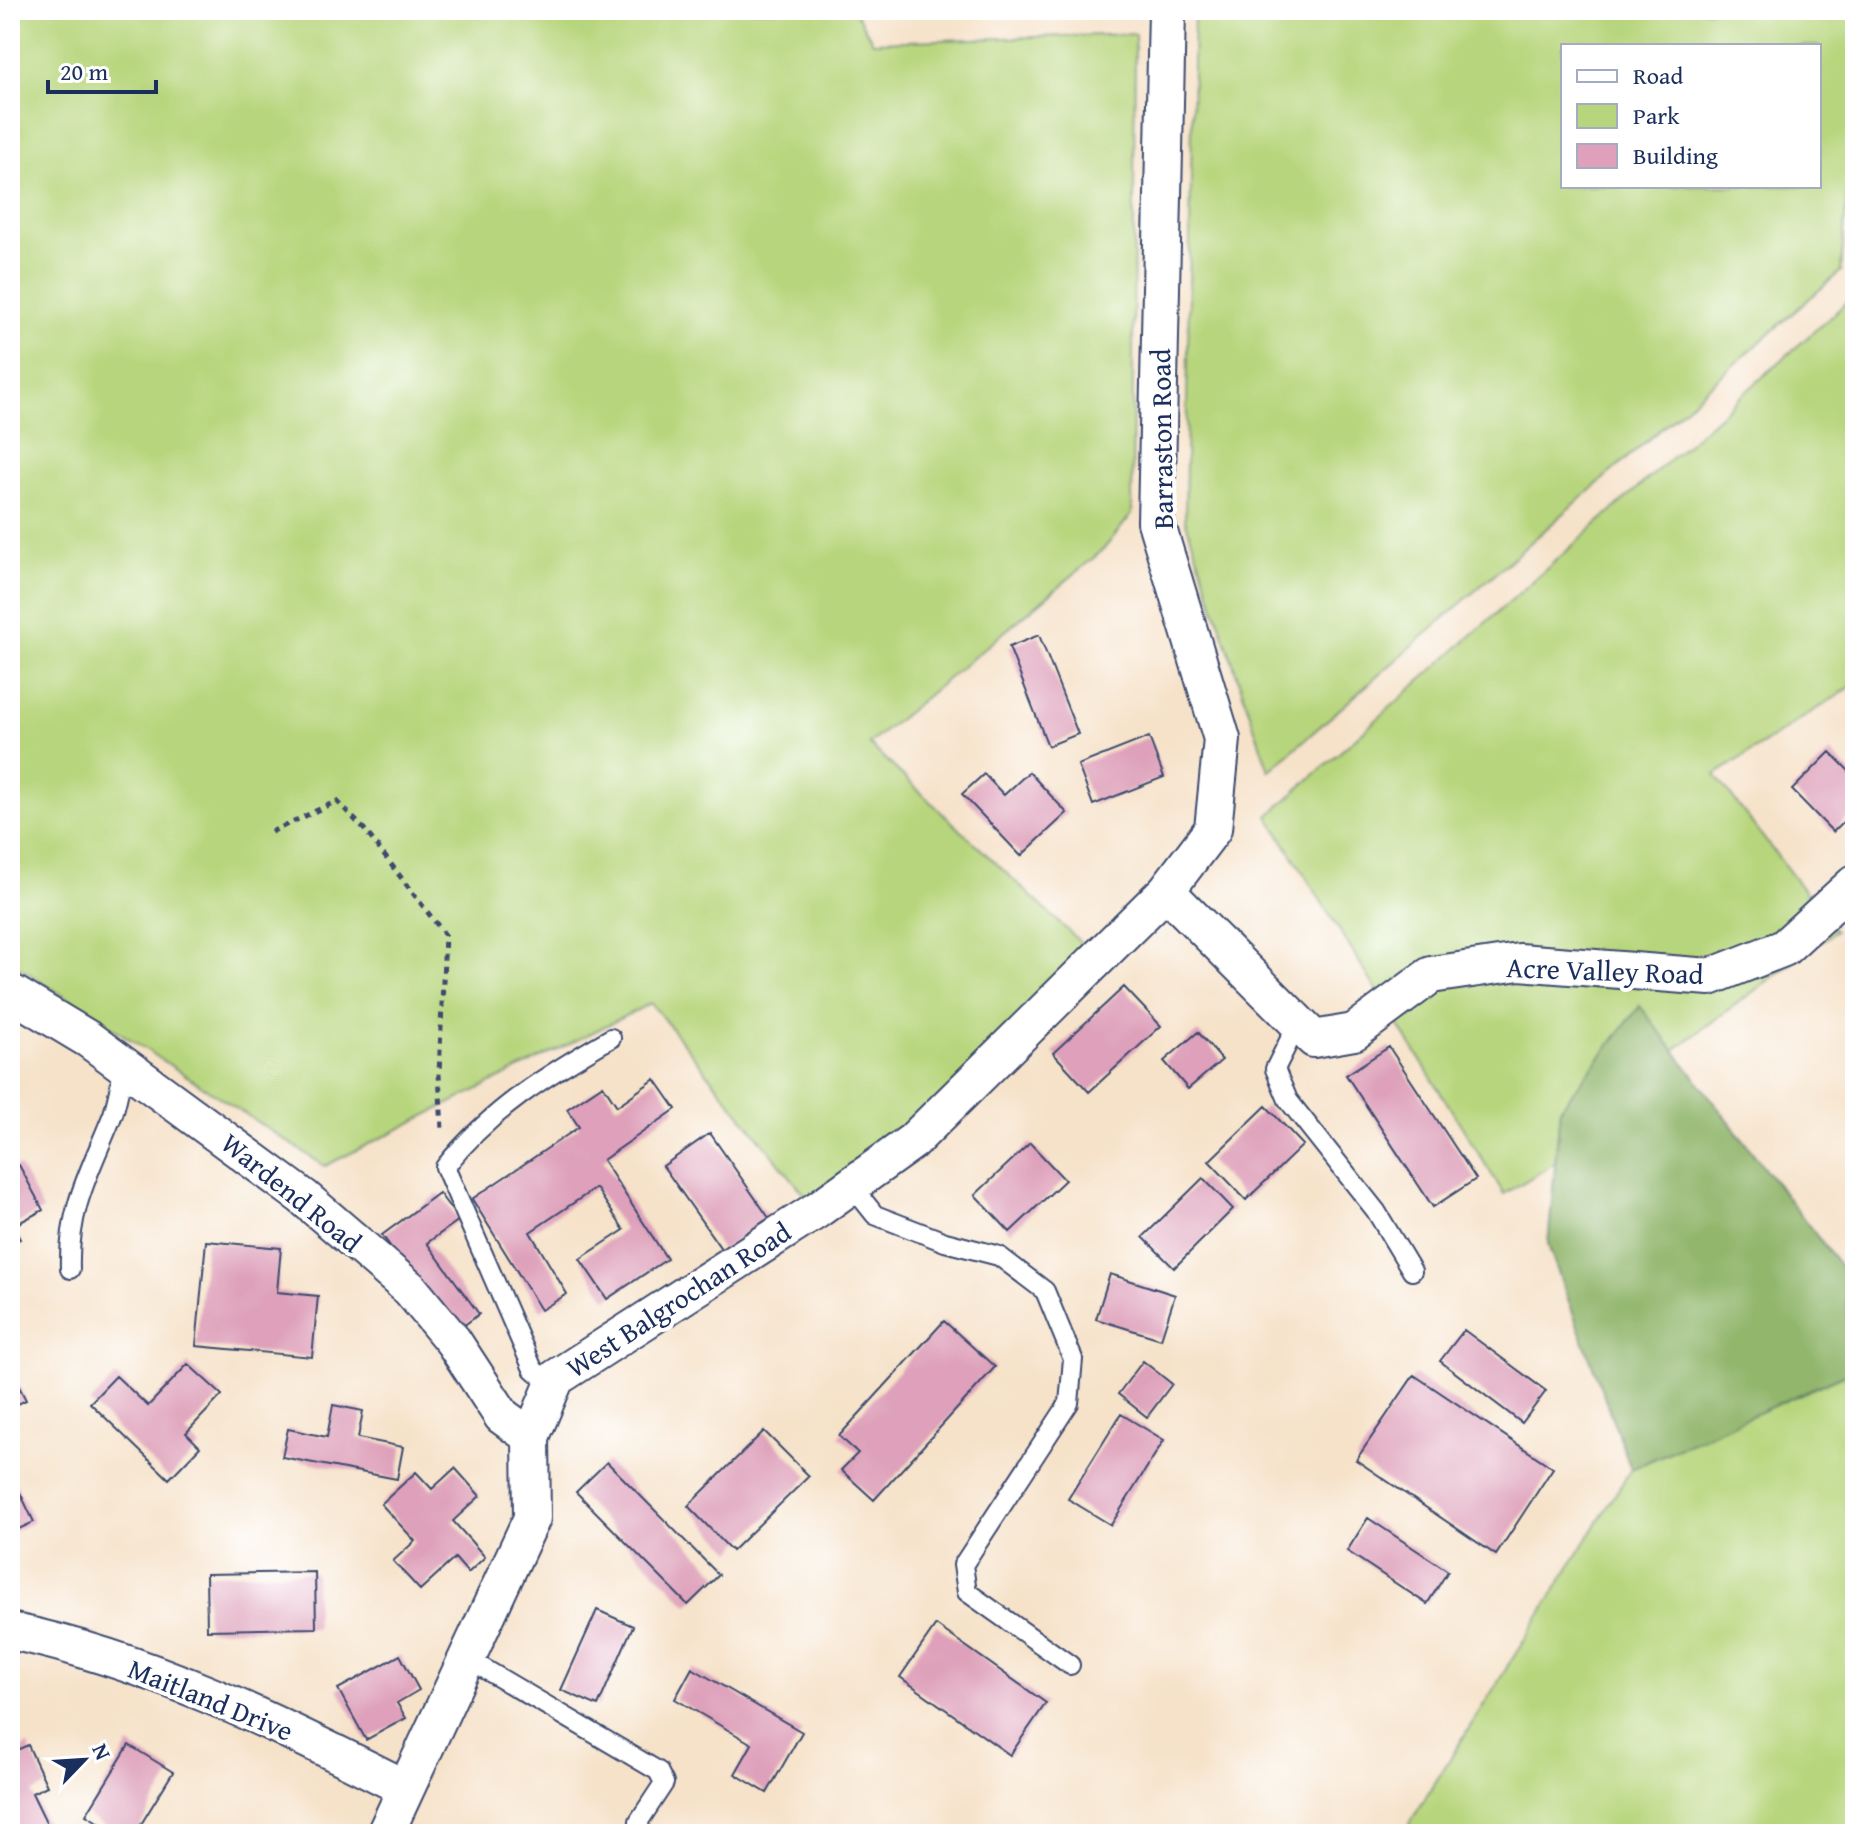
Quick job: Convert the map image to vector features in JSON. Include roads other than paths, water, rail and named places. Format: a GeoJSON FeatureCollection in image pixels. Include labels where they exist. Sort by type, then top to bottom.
{"type":"FeatureCollection","features":[{"type":"Feature","properties":{"kind":"street","name":"Barraston Road"},"geometry":{"type":"LineString","coordinates":[[1166,891],[1213,829],[1222,739],[1156,522],[1167,10]]}},
{"type":"Feature","properties":{"kind":"street","name":"Acre Valley Road"},"geometry":{"type":"LineString","coordinates":[[1166,891],[1314,1039],[1354,1032],[1431,975],[1519,962],[1710,977],[1784,948],[1855,883]]}},
{"type":"Feature","properties":{"kind":"street","name":"West Balgrochan Road"},"geometry":{"type":"LineString","coordinates":[[385,1834],[532,1518],[531,1437],[556,1378],[913,1141],[1166,891]]}},
{"type":"Feature","properties":{"kind":"street","name":"Wardend Road"},"geometry":{"type":"LineString","coordinates":[[10,992],[124,1065],[303,1197],[410,1289],[453,1341],[502,1416],[531,1437]]}},
{"type":"Feature","properties":{"kind":"street","name":"Maitland Drive"},"geometry":{"type":"LineString","coordinates":[[10,1631],[73,1644],[266,1718],[405,1788]]}},
{"type":"Feature","properties":{"kind":"lane"},"geometry":{"type":"LineString","coordinates":[[1298,1023],[1275,1069],[1288,1100],[1376,1211],[1412,1271]]}},
{"type":"Feature","properties":{"kind":"lane"},"geometry":{"type":"LineString","coordinates":[[552,1386],[533,1369],[504,1296],[445,1167],[471,1135],[539,1079],[611,1038]]}},
{"type":"Feature","properties":{"kind":"lane"},"geometry":{"type":"LineString","coordinates":[[70,1269],[69,1235],[78,1192],[113,1112],[124,1065]]}},
{"type":"Feature","properties":{"kind":"lane"},"geometry":{"type":"LineString","coordinates":[[851,1185],[875,1215],[945,1242],[999,1256],[1045,1291],[1073,1359],[1069,1403],[963,1565],[967,1592],[1070,1665]]}},
{"type":"Feature","properties":{"kind":"lane"},"geometry":{"type":"LineString","coordinates":[[466,1658],[658,1771],[664,1783],[639,1821],[640,1834]]}}]}
